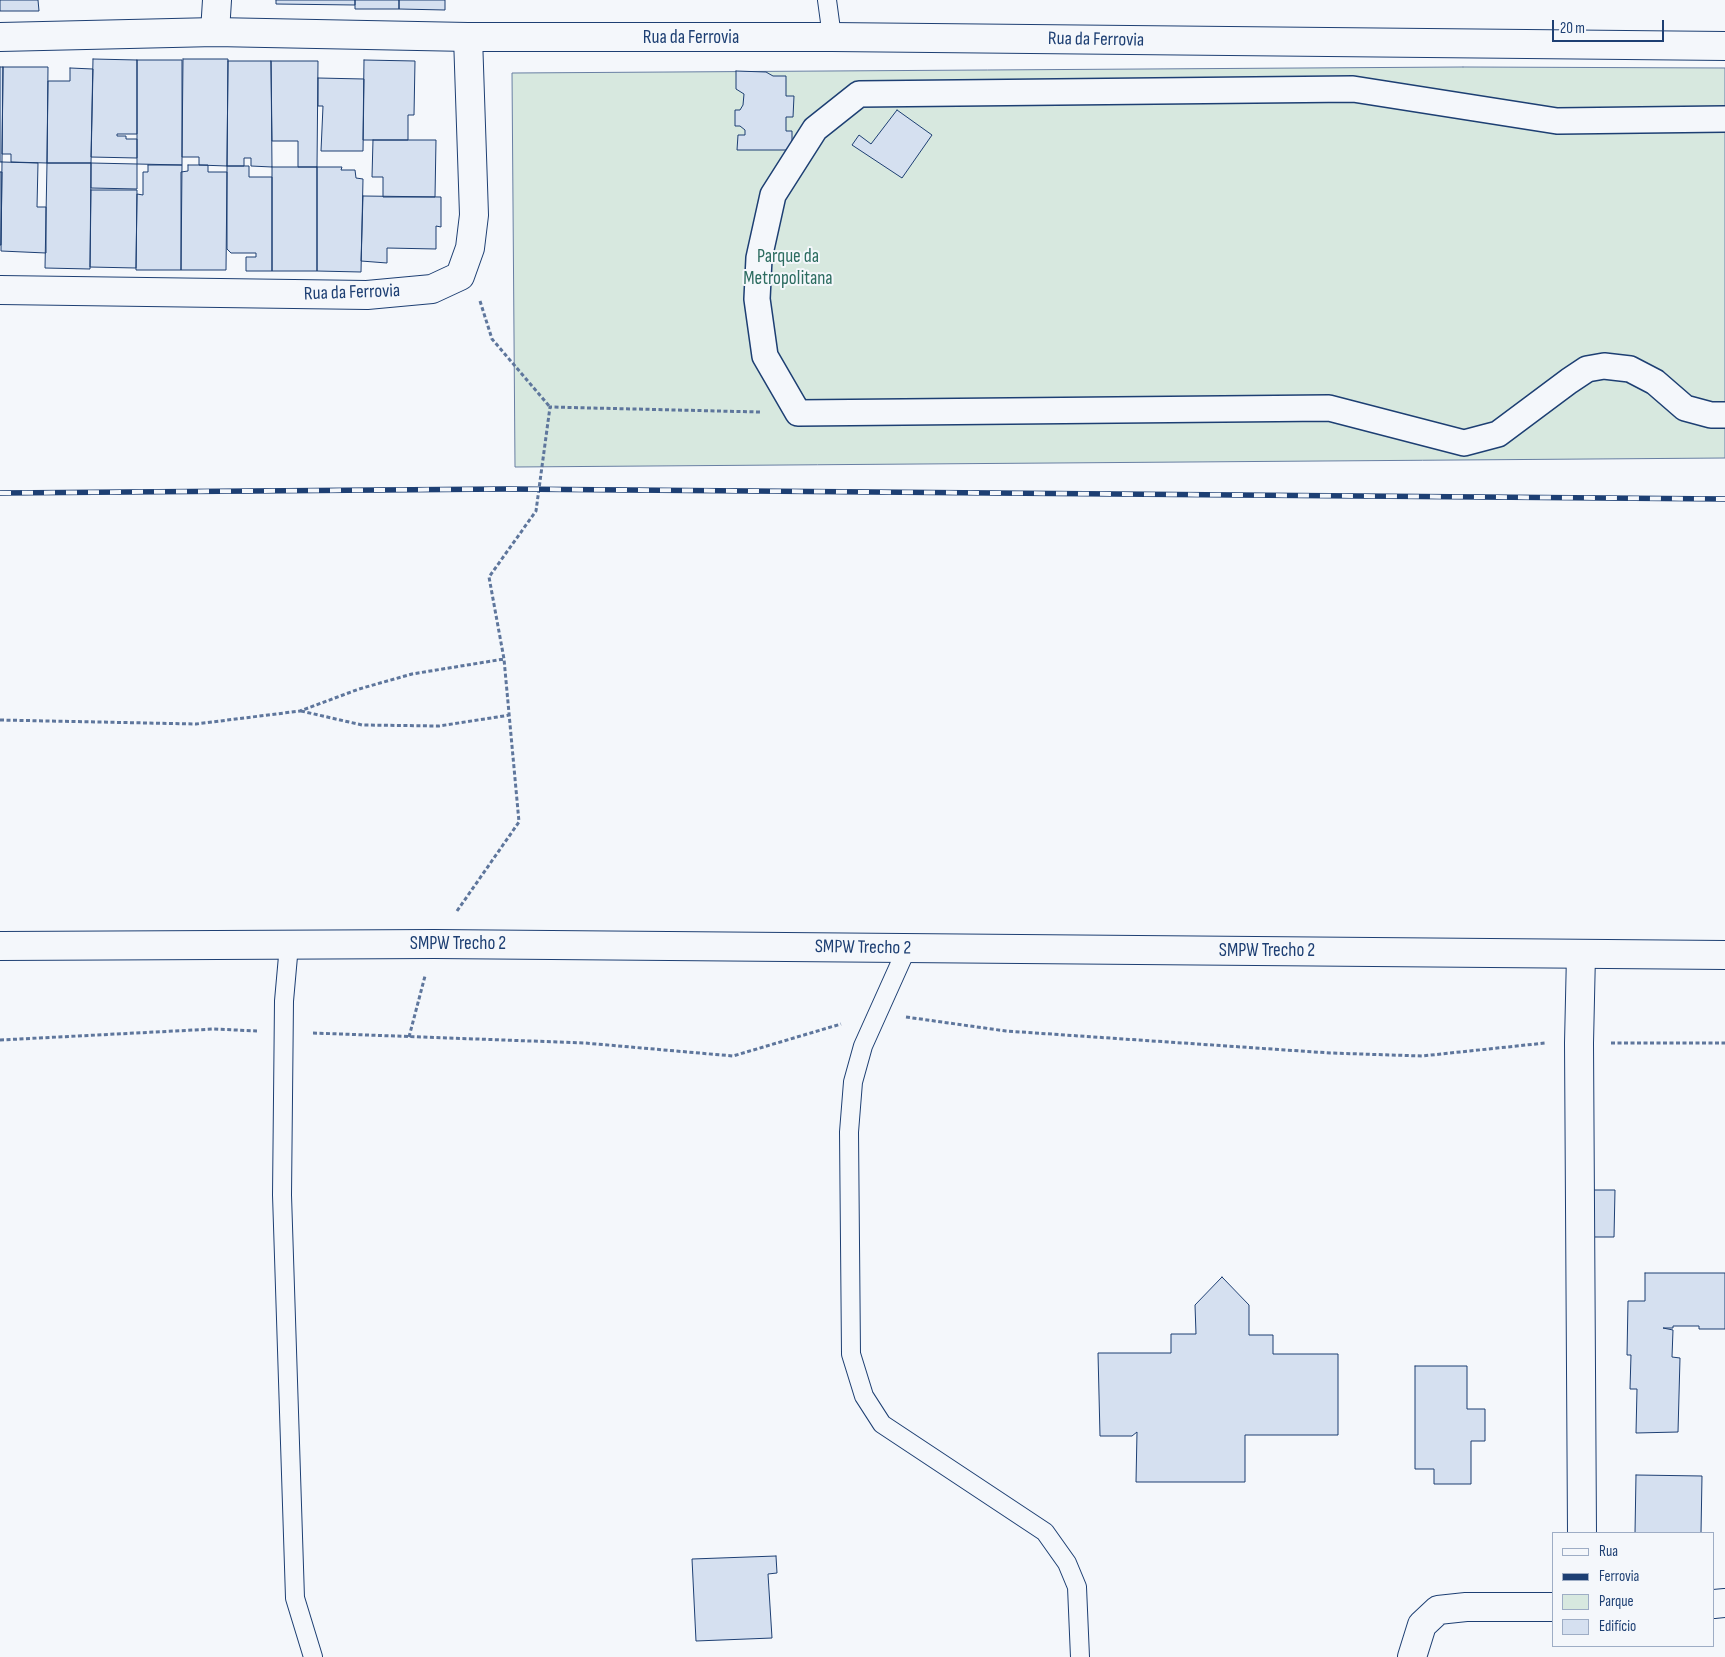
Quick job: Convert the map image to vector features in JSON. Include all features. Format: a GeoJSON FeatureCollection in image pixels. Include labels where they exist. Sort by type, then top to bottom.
{"type":"FeatureCollection","features":[{"type":"Feature","properties":{"kind":"street"},"geometry":{"type":"LineString","coordinates":[[215,32],[217,0]]}},
{"type":"Feature","properties":{"kind":"street","name":"Rua da Ferrovia"},"geometry":{"type":"LineString","coordinates":[[0,37],[215,32],[468,38],[832,38],[1725,46]]}},
{"type":"Feature","properties":{"kind":"street"},"geometry":{"type":"LineString","coordinates":[[460,276],[470,248],[474,215],[468,38]]}},
{"type":"Feature","properties":{"kind":"street"},"geometry":{"type":"LineString","coordinates":[[1725,119],[1557,121],[1353,89],[859,94],[815,128],[773,195],[759,258],[757,299],[765,356],[798,413],[1329,408],[1464,443],[1498,434],[1587,369],[1604,366],[1630,369],[1655,382],[1685,408],[1711,415],[1725,415]]}},
{"type":"Feature","properties":{"kind":"street","name":"Rua da Ferrovia"},"geometry":{"type":"LineString","coordinates":[[0,290],[367,295],[432,289],[460,276]]}},
{"type":"Feature","properties":{"kind":"street","name":"SMPW Trecho 2"},"geometry":{"type":"LineString","coordinates":[[0,946],[434,944],[1725,955]]}},
{"type":"Feature","properties":{"kind":"street"},"geometry":{"type":"LineString","coordinates":[[1581,954],[1579,1043],[1582,1532]]}},
{"type":"Feature","properties":{"kind":"street"},"geometry":{"type":"LineString","coordinates":[[1412,1657],[1422,1625],[1438,1610],[1466,1607],[1552,1607]]}},
{"type":"Feature","properties":{"kind":"lane"},"geometry":{"type":"LineString","coordinates":[[827,0],[832,38]]}},
{"type":"Feature","properties":{"kind":"lane"},"geometry":{"type":"LineString","coordinates":[[290,944],[284,1001],[282,1195],[295,1598],[313,1657]]}},
{"type":"Feature","properties":{"kind":"lane"},"geometry":{"type":"LineString","coordinates":[[907,948],[863,1046],[853,1082],[849,1132],[851,1354],[864,1396],[882,1424],[1045,1532],[1067,1563],[1077,1587],[1080,1657]]}},
{"type":"Feature","properties":{"kind":"path"},"geometry":{"type":"LineString","coordinates":[[409,1037],[434,944],[520,822],[504,659],[489,577],[536,511],[550,407],[492,339],[483,305],[460,276]]}},
{"type":"Feature","properties":{"kind":"path"},"geometry":{"type":"LineString","coordinates":[[550,407],[798,413]]}},
{"type":"Feature","properties":{"kind":"path"},"geometry":{"type":"LineString","coordinates":[[0,720],[196,724],[300,711],[360,689],[412,674],[504,659]]}},
{"type":"Feature","properties":{"kind":"path"},"geometry":{"type":"LineString","coordinates":[[300,711],[362,725],[439,726],[510,715]]}},
{"type":"Feature","properties":{"kind":"green space","name":"Parque da Metropolitana"},"geometry":{"type":"Polygon","coordinates":[[[1463,67],[1725,68],[1725,458],[515,467],[512,73],[1463,67]]]}},
{"type":"Feature","properties":{"kind":"building"},"geometry":{"type":"Polygon","coordinates":[[[0,0],[38,0],[39,11],[0,11],[0,0]]]}},
{"type":"Feature","properties":{"kind":"building"},"geometry":{"type":"Polygon","coordinates":[[[276,0],[355,0],[355,5],[276,4],[276,0]]]}},
{"type":"Feature","properties":{"kind":"building"},"geometry":{"type":"Polygon","coordinates":[[[355,0],[399,0],[399,9],[355,9],[355,0]]]}},
{"type":"Feature","properties":{"kind":"building"},"geometry":{"type":"Polygon","coordinates":[[[399,0],[445,0],[445,10],[399,9],[399,0]]]}},
{"type":"Feature","properties":{"kind":"building"},"geometry":{"type":"Polygon","coordinates":[[[93,59],[137,60],[137,134],[117,134],[117,136],[126,136],[126,139],[137,139],[137,158],[91,157],[93,59]]]}},
{"type":"Feature","properties":{"kind":"building"},"geometry":{"type":"Polygon","coordinates":[[[183,59],[228,59],[227,166],[199,165],[199,157],[182,157],[183,59]]]}},
{"type":"Feature","properties":{"kind":"building"},"geometry":{"type":"Polygon","coordinates":[[[137,60],[182,60],[182,165],[137,164],[137,60]]]}},
{"type":"Feature","properties":{"kind":"building"},"geometry":{"type":"Polygon","coordinates":[[[364,60],[415,61],[414,115],[408,115],[408,140],[363,140],[364,60]]]}},
{"type":"Feature","properties":{"kind":"building"},"geometry":{"type":"Polygon","coordinates":[[[228,61],[271,61],[272,167],[251,166],[251,158],[244,158],[244,166],[227,166],[228,61]]]}},
{"type":"Feature","properties":{"kind":"building"},"geometry":{"type":"Polygon","coordinates":[[[271,61],[318,61],[317,167],[298,167],[298,141],[272,141],[271,61]]]}},
{"type":"Feature","properties":{"kind":"building"},"geometry":{"type":"Polygon","coordinates":[[[0,67],[3,67],[2,162],[0,162],[0,67]]]}},
{"type":"Feature","properties":{"kind":"building"},"geometry":{"type":"Polygon","coordinates":[[[3,67],[48,67],[47,163],[11,162],[11,154],[2,154],[3,67]]]}},
{"type":"Feature","properties":{"kind":"building"},"geometry":{"type":"Polygon","coordinates":[[[70,68],[93,69],[91,163],[47,163],[48,81],[70,81],[70,68]]]}},
{"type":"Feature","properties":{"kind":"building"},"geometry":{"type":"Polygon","coordinates":[[[736,71],[766,72],[773,76],[786,76],[786,96],[794,96],[793,117],[786,117],[786,131],[792,131],[792,150],[737,150],[738,135],[745,135],[745,130],[740,126],[735,126],[735,110],[740,110],[743,105],[744,94],[736,89],[736,71]]]}},
{"type":"Feature","properties":{"kind":"building"},"geometry":{"type":"Polygon","coordinates":[[[318,78],[364,79],[363,151],[321,151],[323,106],[318,106],[318,78]]]}},
{"type":"Feature","properties":{"kind":"building"},"geometry":{"type":"Polygon","coordinates":[[[897,110],[932,135],[902,178],[852,145],[859,135],[871,144],[897,110]]]}},
{"type":"Feature","properties":{"kind":"building"},"geometry":{"type":"Polygon","coordinates":[[[373,140],[436,140],[435,197],[383,197],[383,177],[372,177],[373,140]]]}},
{"type":"Feature","properties":{"kind":"building"},"geometry":{"type":"Polygon","coordinates":[[[2,162],[38,163],[37,207],[46,207],[46,253],[1,251],[2,162]]]}},
{"type":"Feature","properties":{"kind":"building"},"geometry":{"type":"Polygon","coordinates":[[[47,163],[91,163],[90,269],[45,268],[47,163]]]}},
{"type":"Feature","properties":{"kind":"building"},"geometry":{"type":"Polygon","coordinates":[[[91,163],[137,164],[137,189],[91,188],[91,163]]]}},
{"type":"Feature","properties":{"kind":"building"},"geometry":{"type":"Polygon","coordinates":[[[148,165],[182,165],[181,270],[136,270],[137,194],[143,195],[143,172],[148,172],[148,165]]]}},
{"type":"Feature","properties":{"kind":"building"},"geometry":{"type":"Polygon","coordinates":[[[188,165],[208,165],[208,172],[227,172],[226,270],[181,270],[181,172],[188,171],[188,165]]]}},
{"type":"Feature","properties":{"kind":"building"},"geometry":{"type":"Polygon","coordinates":[[[227,166],[249,166],[249,177],[272,177],[272,271],[246,271],[246,257],[256,257],[256,253],[231,253],[227,249],[227,166]]]}},
{"type":"Feature","properties":{"kind":"building"},"geometry":{"type":"Polygon","coordinates":[[[272,167],[317,167],[317,271],[272,271],[272,167]]]}},
{"type":"Feature","properties":{"kind":"building"},"geometry":{"type":"Polygon","coordinates":[[[317,167],[342,167],[341,170],[355,170],[356,178],[363,179],[361,272],[317,271],[317,167]]]}},
{"type":"Feature","properties":{"kind":"building"},"geometry":{"type":"Polygon","coordinates":[[[0,172],[2,172],[1,245],[0,245],[0,172]]]}},
{"type":"Feature","properties":{"kind":"building"},"geometry":{"type":"Polygon","coordinates":[[[91,190],[137,190],[136,268],[90,267],[91,190]]]}},
{"type":"Feature","properties":{"kind":"building"},"geometry":{"type":"Polygon","coordinates":[[[363,196],[441,197],[441,227],[436,226],[436,249],[387,248],[387,263],[361,261],[363,196]]]}},
{"type":"Feature","properties":{"kind":"building"},"geometry":{"type":"Polygon","coordinates":[[[1588,1190],[1615,1190],[1614,1237],[1588,1237],[1588,1190]]]}},
{"type":"Feature","properties":{"kind":"building"},"geometry":{"type":"Polygon","coordinates":[[[1645,1273],[1725,1273],[1725,1329],[1699,1329],[1699,1326],[1663,1328],[1673,1330],[1672,1357],[1680,1358],[1678,1432],[1636,1433],[1637,1389],[1630,1389],[1631,1355],[1627,1355],[1628,1301],[1645,1301],[1645,1273]]]}},
{"type":"Feature","properties":{"kind":"building"},"geometry":{"type":"Polygon","coordinates":[[[1222,1277],[1249,1305],[1249,1335],[1273,1335],[1273,1354],[1338,1354],[1338,1435],[1245,1435],[1245,1482],[1136,1482],[1137,1432],[1132,1436],[1100,1436],[1098,1353],[1171,1353],[1171,1334],[1196,1334],[1195,1305],[1222,1277]]]}},
{"type":"Feature","properties":{"kind":"building"},"geometry":{"type":"Polygon","coordinates":[[[1415,1366],[1467,1366],[1467,1409],[1485,1409],[1485,1441],[1471,1441],[1471,1484],[1434,1484],[1434,1469],[1415,1469],[1415,1366]]]}},
{"type":"Feature","properties":{"kind":"building"},"geometry":{"type":"Polygon","coordinates":[[[1636,1475],[1702,1476],[1701,1532],[1635,1532],[1636,1475]]]}},
{"type":"Feature","properties":{"kind":"building"},"geometry":{"type":"Polygon","coordinates":[[[776,1556],[777,1573],[768,1574],[772,1638],[696,1641],[692,1559],[776,1556]]]}},
{"type":"Feature","properties":{"kind":"railway"},"geometry":{"type":"LineString","coordinates":[[0,493],[506,489],[1725,499]]}}]}
